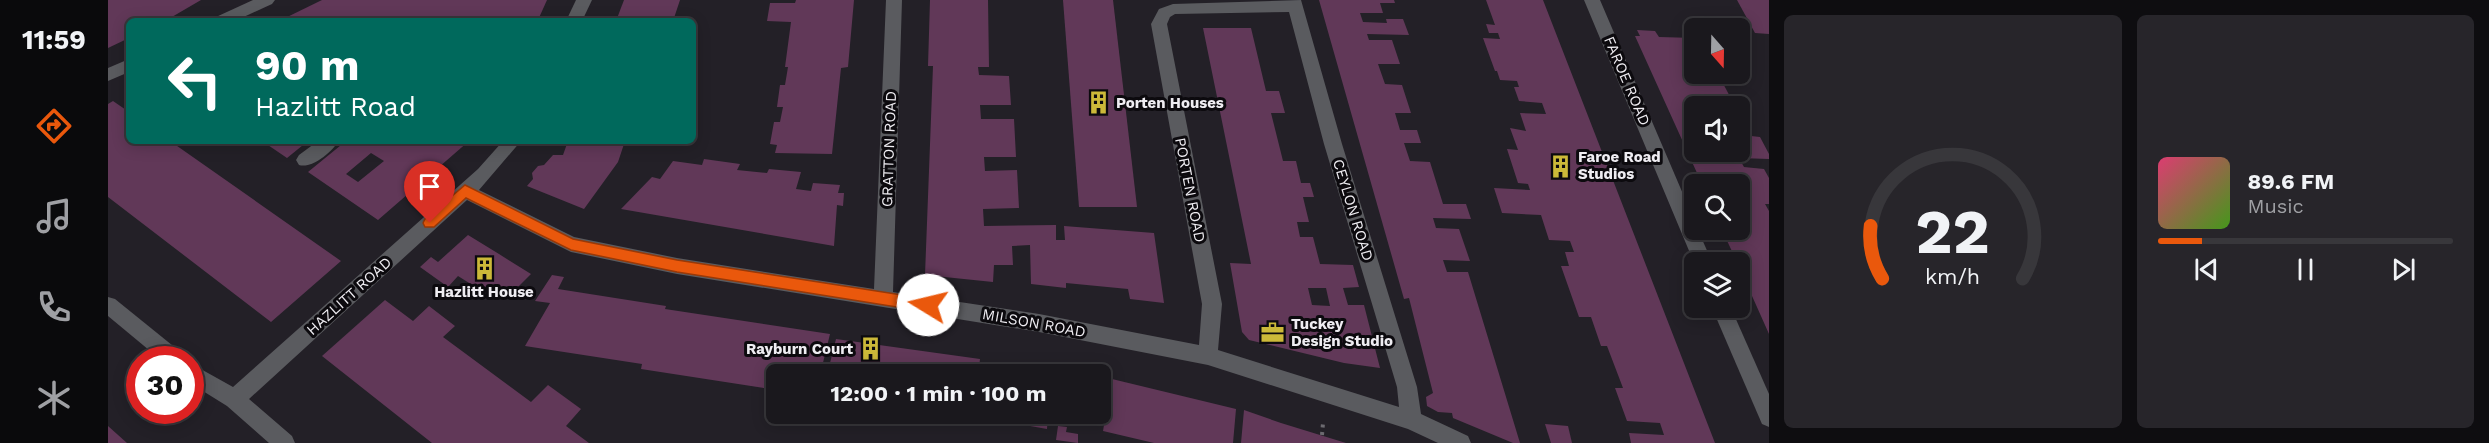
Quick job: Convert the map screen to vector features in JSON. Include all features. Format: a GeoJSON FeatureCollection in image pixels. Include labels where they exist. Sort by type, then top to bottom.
{"type":"FeatureCollection","features":[{"type":"Feature","properties":{"kind":"street"},"geometry":{"type":"LineString","coordinates":[[223,18],[243,0]]}},
{"type":"Feature","properties":{"kind":"street"},"geometry":{"type":"LineString","coordinates":[[227,18],[267,0]]}},
{"type":"Feature","properties":{"kind":"street"},"geometry":{"type":"LineString","coordinates":[[575,18],[584,0]]}},
{"type":"Feature","properties":{"kind":"street","name":"GRATTON ROAD"},"geometry":{"type":"LineString","coordinates":[[883,298],[894,0]]}},
{"type":"Feature","properties":{"kind":"street","name":"FAROE ROAD"},"geometry":{"type":"LineString","coordinates":[[1592,0],[1699,252]]}},
{"type":"Feature","properties":{"kind":"street","name":"PORTEN ROAD"},"geometry":{"type":"LineString","coordinates":[[1208,356],[1212,304],[1159,24],[1164,13],[1173,9],[1294,3]]}},
{"type":"Feature","properties":{"kind":"street","name":"CEYLON ROAD"},"geometry":{"type":"LineString","coordinates":[[1294,3],[1332,144],[1407,387],[1411,420]]}},
{"type":"Feature","properties":{"kind":"street"},"geometry":{"type":"LineString","coordinates":[[108,75],[126,66]]}},
{"type":"Feature","properties":{"kind":"street"},"geometry":{"type":"LineString","coordinates":[[305,160],[326,144]]}},
{"type":"Feature","properties":{"kind":"street","name":"HAZLITT ROAD"},"geometry":{"type":"LineString","coordinates":[[234,399],[484,174],[510,144]]}},
{"type":"Feature","properties":{"kind":"street","name":"MILSON ROAD"},"geometry":{"type":"LineString","coordinates":[[465,191],[571,244],[677,266],[1049,325],[1208,356],[1411,420],[1461,443]]}},
{"type":"Feature","properties":{"kind":"street"},"geometry":{"type":"LineString","coordinates":[[108,305],[159,346]]}},
{"type":"Feature","properties":{"kind":"street"},"geometry":{"type":"LineString","coordinates":[[1726,318],[1769,417]]}},
{"type":"Feature","properties":{"kind":"street"},"geometry":{"type":"LineString","coordinates":[[204,381],[234,399],[285,443]]}},
{"type":"Feature","properties":{"kind":"building"},"geometry":{"type":"Polygon","coordinates":[[[108,0],[201,0],[170,18],[126,18],[126,39],[108,48],[108,0]]]}},
{"type":"Feature","properties":{"kind":"building"},"geometry":{"type":"Polygon","coordinates":[[[322,0],[547,0],[539,18],[285,18],[322,0]]]}},
{"type":"Feature","properties":{"kind":"building"},"geometry":{"type":"Polygon","coordinates":[[[624,0],[680,0],[674,18],[617,18],[624,0]]]}},
{"type":"Feature","properties":{"kind":"building"},"geometry":{"type":"Polygon","coordinates":[[[796,0],[854,0],[848,67],[841,68],[832,154],[775,153],[777,145],[770,144],[774,122],[780,122],[783,107],[777,107],[780,85],[785,85],[788,67],[785,67],[791,22],[767,21],[770,3],[795,3],[796,0]]]}},
{"type":"Feature","properties":{"kind":"building"},"geometry":{"type":"Polygon","coordinates":[[[930,0],[988,0],[989,67],[978,67],[979,75],[1009,76],[1011,105],[980,105],[981,119],[1014,119],[1016,157],[984,157],[985,171],[1017,170],[1019,208],[983,209],[984,226],[1056,225],[1056,240],[1065,240],[1064,226],[1154,233],[1164,303],[1130,299],[1128,289],[1066,283],[1066,288],[1031,284],[1030,245],[1012,246],[1013,265],[994,265],[993,282],[925,275],[933,66],[928,66],[930,0]]]}},
{"type":"Feature","properties":{"kind":"building","name":"Porten Houses"},"geometry":{"type":"Polygon","coordinates":[[[1063,0],[1113,0],[1137,207],[1079,207],[1063,0]]]}},
{"type":"Feature","properties":{"kind":"building"},"geometry":{"type":"Polygon","coordinates":[[[1319,0],[1394,0],[1395,3],[1380,3],[1383,13],[1360,13],[1363,22],[1387,23],[1386,19],[1403,19],[1409,35],[1367,34],[1369,40],[1392,40],[1400,64],[1378,64],[1385,84],[1402,85],[1411,113],[1395,113],[1400,130],[1417,130],[1421,143],[1404,143],[1410,161],[1430,162],[1443,204],[1466,204],[1471,219],[1433,218],[1436,228],[1459,229],[1470,261],[1443,260],[1447,272],[1468,272],[1520,443],[1513,443],[1453,418],[1452,413],[1438,412],[1427,406],[1426,397],[1433,393],[1409,298],[1404,299],[1319,0]]]}},
{"type":"Feature","properties":{"kind":"building"},"geometry":{"type":"Polygon","coordinates":[[[1486,0],[1543,0],[1715,443],[1631,443],[1629,433],[1664,435],[1660,423],[1627,421],[1615,388],[1623,388],[1607,346],[1601,346],[1591,317],[1579,317],[1561,266],[1569,266],[1565,252],[1574,252],[1570,241],[1549,240],[1541,215],[1502,213],[1494,188],[1530,190],[1528,184],[1518,183],[1507,149],[1518,150],[1510,128],[1526,131],[1520,113],[1546,114],[1542,103],[1519,101],[1514,87],[1519,87],[1517,81],[1500,80],[1495,71],[1483,38],[1500,39],[1498,33],[1489,33],[1486,24],[1495,25],[1486,0]]]}},
{"type":"Feature","properties":{"kind":"building"},"geometry":{"type":"Polygon","coordinates":[[[1737,0],[1769,0],[1769,34],[1755,33],[1750,24],[1750,18],[1747,18],[1737,0]]]}},
{"type":"Feature","properties":{"kind":"building"},"geometry":{"type":"Polygon","coordinates":[[[1203,28],[1251,28],[1266,91],[1279,91],[1285,113],[1271,113],[1283,161],[1296,161],[1301,183],[1310,183],[1314,197],[1303,197],[1309,222],[1297,222],[1300,237],[1313,237],[1320,264],[1353,265],[1359,287],[1343,288],[1348,305],[1364,305],[1380,368],[1344,363],[1249,340],[1242,332],[1230,263],[1251,264],[1203,28]],[[1308,288],[1312,305],[1330,306],[1326,288],[1308,288]]]}},
{"type":"Feature","properties":{"kind":"building"},"geometry":{"type":"Polygon","coordinates":[[[1637,30],[1655,31],[1659,37],[1684,38],[1684,84],[1723,84],[1730,96],[1684,96],[1684,144],[1635,36],[1640,36],[1637,30]]]}},
{"type":"Feature","properties":{"kind":"building"},"geometry":{"type":"Polygon","coordinates":[[[113,101],[126,110],[126,144],[174,144],[341,261],[271,322],[108,197],[108,104],[113,101]]]}},
{"type":"Feature","properties":{"kind":"building"},"geometry":{"type":"Polygon","coordinates":[[[1750,134],[1760,137],[1769,154],[1769,159],[1750,158],[1750,134]]]}},
{"type":"Feature","properties":{"kind":"building"},"geometry":{"type":"Polygon","coordinates":[[[266,144],[304,144],[287,158],[266,144]]]}},
{"type":"Feature","properties":{"kind":"building"},"geometry":{"type":"Polygon","coordinates":[[[342,144],[466,144],[378,220],[308,172],[342,144]],[[371,153],[346,174],[358,182],[384,161],[371,153]]]}},
{"type":"Feature","properties":{"kind":"building"},"geometry":{"type":"Polygon","coordinates":[[[567,144],[624,144],[618,162],[584,209],[527,186],[533,179],[532,173],[538,166],[544,165],[553,155],[563,155],[567,144]]]}},
{"type":"Feature","properties":{"kind":"building"},"geometry":{"type":"Polygon","coordinates":[[[704,159],[740,164],[737,170],[767,173],[769,169],[801,172],[796,189],[811,191],[813,183],[840,185],[838,193],[844,193],[843,206],[837,205],[834,246],[621,209],[652,177],[660,179],[673,161],[702,165],[704,159]]]}},
{"type":"Feature","properties":{"kind":"building"},"geometry":{"type":"Polygon","coordinates":[[[1692,162],[1741,162],[1744,167],[1764,169],[1769,178],[1769,204],[1765,204],[1769,211],[1769,334],[1750,291],[1750,252],[1732,252],[1727,240],[1750,240],[1750,174],[1697,174],[1692,162]]]}},
{"type":"Feature","properties":{"kind":"building","name":"Hazlitt House"},"geometry":{"type":"Polygon","coordinates":[[[468,235],[531,274],[511,294],[503,289],[493,298],[458,276],[448,287],[420,267],[431,257],[438,262],[468,235]]]}},
{"type":"Feature","properties":{"kind":"building"},"geometry":{"type":"Polygon","coordinates":[[[552,275],[564,277],[558,289],[666,306],[665,309],[830,334],[823,364],[766,364],[766,388],[641,369],[642,364],[525,346],[550,303],[535,301],[552,275]]]}},
{"type":"Feature","properties":{"kind":"building"},"geometry":{"type":"Polygon","coordinates":[[[385,300],[413,321],[429,306],[455,326],[443,337],[531,402],[548,385],[581,409],[566,426],[589,443],[432,443],[322,356],[385,300]]]}},
{"type":"Feature","properties":{"kind":"building"},"geometry":{"type":"Polygon","coordinates":[[[836,339],[980,359],[979,364],[830,364],[836,339]]]}},
{"type":"Feature","properties":{"kind":"building"},"geometry":{"type":"Polygon","coordinates":[[[1112,379],[1236,409],[1233,443],[1154,443],[1103,431],[1104,424],[1111,424],[1112,379]]]}},
{"type":"Feature","properties":{"kind":"building"},"geometry":{"type":"Polygon","coordinates":[[[1244,410],[1281,423],[1346,443],[1241,443],[1244,410]]]}},
{"type":"Feature","properties":{"kind":"building"},"geometry":{"type":"Polygon","coordinates":[[[1019,424],[1047,424],[1047,429],[1019,424]]]}},
{"type":"Feature","properties":{"kind":"building"},"geometry":{"type":"Polygon","coordinates":[[[1545,424],[1568,426],[1572,443],[1551,443],[1545,424]]]}},
{"type":"Feature","properties":{"kind":"building"},"geometry":{"type":"Polygon","coordinates":[[[108,426],[127,443],[108,443],[108,426]]]}},
{"type":"Feature","properties":{"kind":"building"},"geometry":{"type":"Polygon","coordinates":[[[1058,426],[1067,427],[1066,432],[1078,434],[1078,443],[1056,440],[1058,426]]]}},
{"type":"Feature","properties":{"kind":"place","name":"Porten Houses"},"geometry":{"type":"Point","coordinates":[1098,103]}},
{"type":"Feature","properties":{"kind":"place","name":"Faroe Road Studios"},"geometry":{"type":"Point","coordinates":[1560,166]}},
{"type":"Feature","properties":{"kind":"place","name":"Hazlitt House"},"geometry":{"type":"Point","coordinates":[484,268]}},
{"type":"Feature","properties":{"kind":"place","name":"Tuckey Design Studio"},"geometry":{"type":"Point","coordinates":[1273,333]}},
{"type":"Feature","properties":{"kind":"place","name":"Rayburn Court"},"geometry":{"type":"Point","coordinates":[871,349]}},
{"type":"Feature","properties":{"kind":"route"},"geometry":{"type":"LineString","coordinates":[[430,223],[465,191],[571,244],[677,266],[928,305]]}}]}
